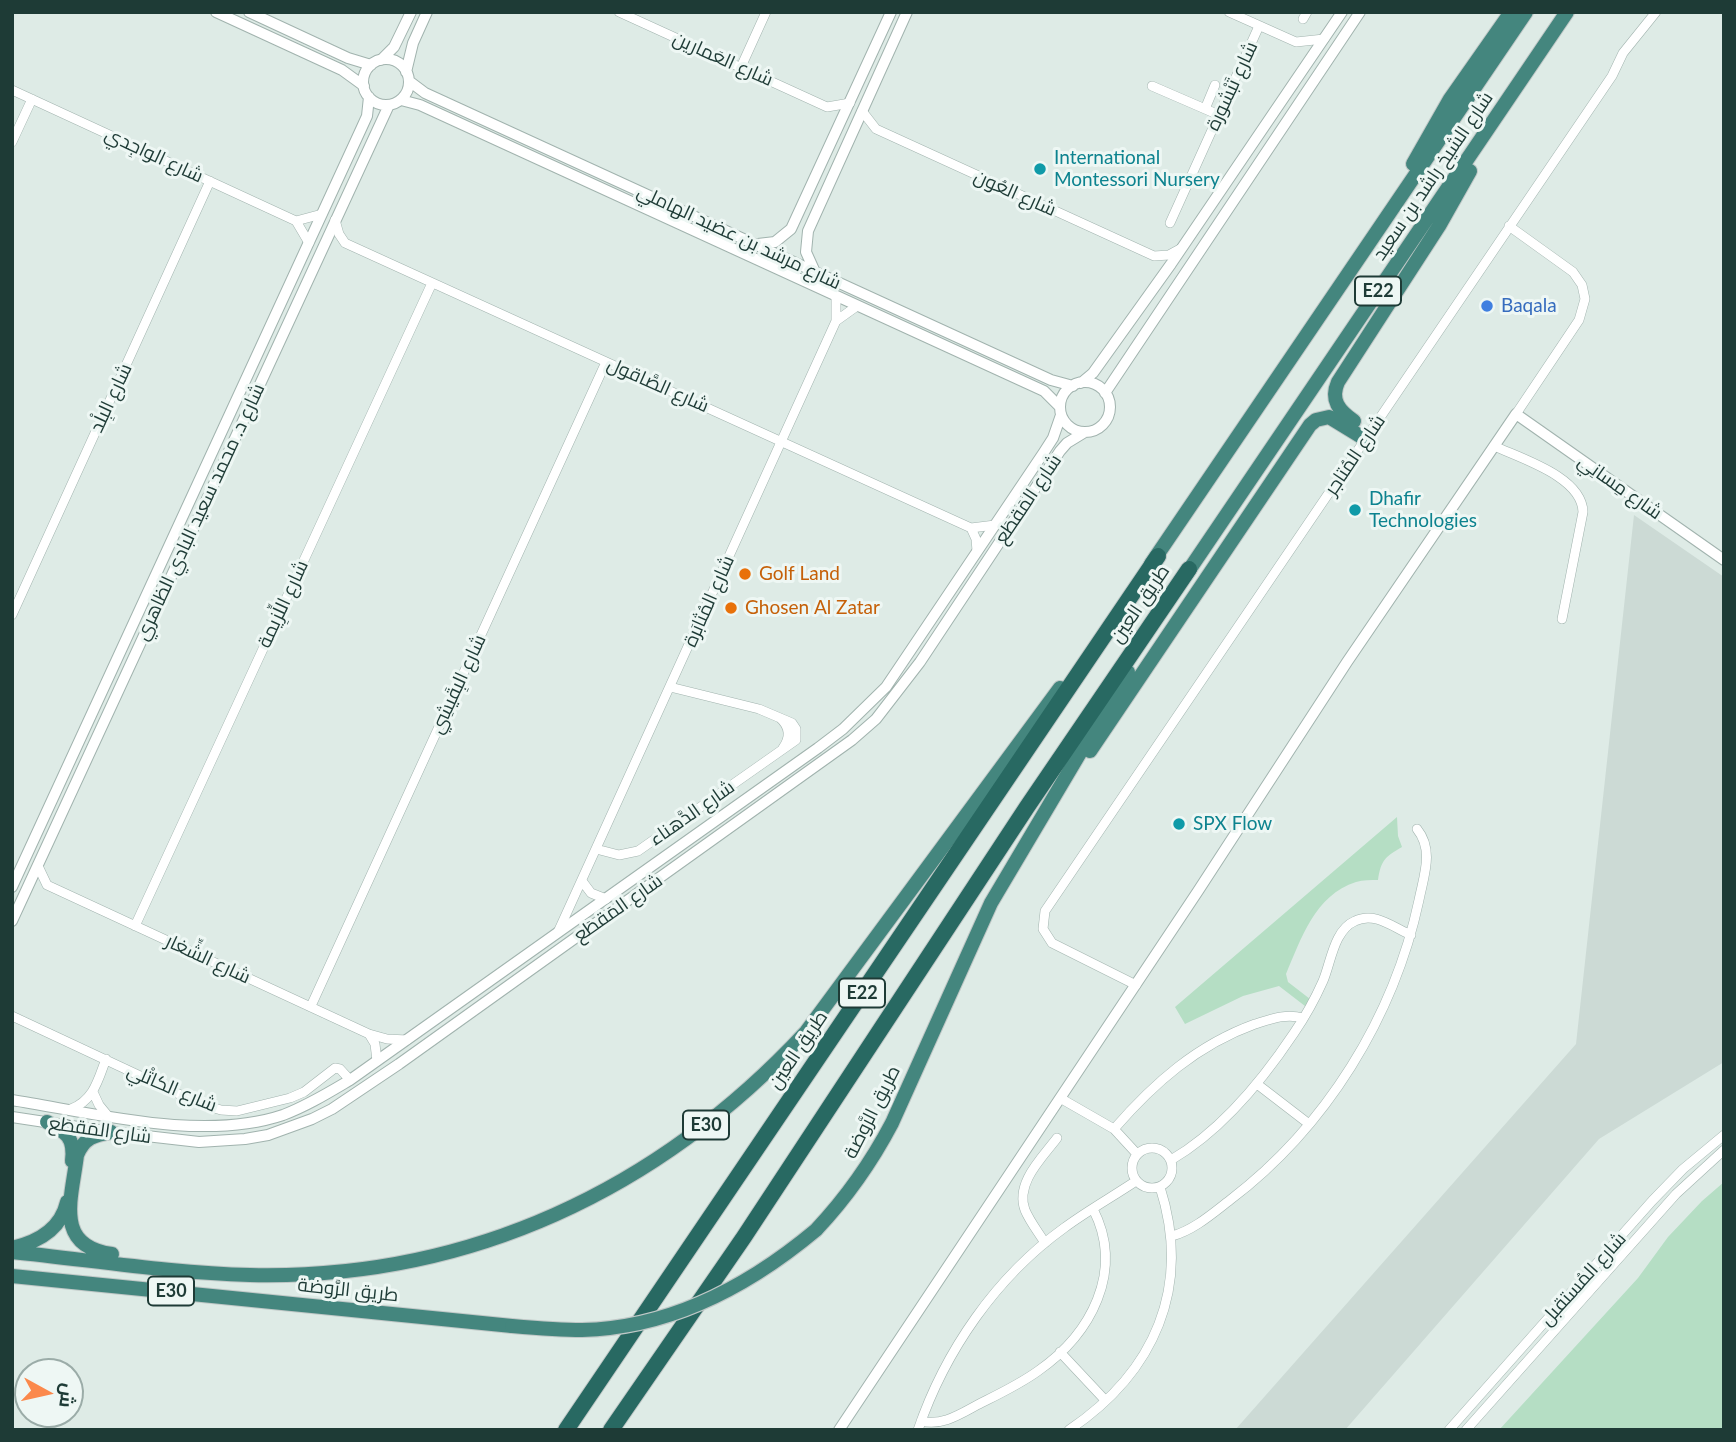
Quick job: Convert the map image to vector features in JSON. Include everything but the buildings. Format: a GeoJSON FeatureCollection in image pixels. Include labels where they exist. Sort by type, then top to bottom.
{"type":"FeatureCollection","features":[{"type":"Feature","properties":{"kind":"highway"},"geometry":{"type":"LineString","coordinates":[[1393,209],[1437,121],[1511,12]]}},
{"type":"Feature","properties":{"kind":"highway","name":"شارع الشيخ راشد بن سعيد"},"geometry":{"type":"LineString","coordinates":[[1158,556],[1525,12]]}},
{"type":"Feature","properties":{"kind":"highway","name":"شارع الشيخ راشد بن سعيد"},"geometry":{"type":"LineString","coordinates":[[1189,569],[1569,12]]}},
{"type":"Feature","properties":{"kind":"highway"},"geometry":{"type":"LineString","coordinates":[[1368,435],[1339,409],[1334,396],[1338,382],[1439,226],[1523,78]]}},
{"type":"Feature","properties":{"kind":"highway"},"geometry":{"type":"LineString","coordinates":[[1012,864],[1310,425],[1315,420],[1329,417],[1368,435]]}},
{"type":"Feature","properties":{"kind":"highway","name":"طريق الرَّوضة"},"geometry":{"type":"LineString","coordinates":[[12,1250],[202,1272],[250,1275],[346,1272],[400,1265],[514,1231],[594,1196],[636,1173],[713,1120],[765,1075],[806,1032],[1158,556]]}},
{"type":"Feature","properties":{"kind":"highway","name":"طريق العين"},"geometry":{"type":"LineString","coordinates":[[566,1430],[1158,556]]}},
{"type":"Feature","properties":{"kind":"highway","name":"طريق الرَّوضة"},"geometry":{"type":"LineString","coordinates":[[12,1276],[512,1326],[584,1330],[645,1321],[675,1313],[707,1302],[750,1279],[788,1254],[816,1230],[857,1183],[887,1133],[966,955],[1012,864],[1189,569]]}},
{"type":"Feature","properties":{"kind":"highway","name":"طريق العين"},"geometry":{"type":"LineString","coordinates":[[611,1430],[744,1237],[1027,807],[1189,569]]}},
{"type":"Feature","properties":{"kind":"highway"},"geometry":{"type":"LineString","coordinates":[[12,1250],[45,1235],[63,1216],[67,1205],[73,1154],[71,1141],[64,1131],[47,1122]]}},
{"type":"Feature","properties":{"kind":"highway"},"geometry":{"type":"LineString","coordinates":[[111,1132],[87,1139],[77,1154],[70,1218],[72,1231],[78,1241],[88,1249],[102,1253],[166,1262],[202,1272]]}},
{"type":"Feature","properties":{"kind":"street"},"geometry":{"type":"LineString","coordinates":[[216,12],[342,70],[364,86],[369,97],[389,105],[401,100],[405,94],[413,43],[427,12]]}},
{"type":"Feature","properties":{"kind":"street"},"geometry":{"type":"LineString","coordinates":[[249,12],[348,58],[376,62],[394,61],[408,77]]}},
{"type":"Feature","properties":{"kind":"street"},"geometry":{"type":"LineString","coordinates":[[364,86],[366,71],[397,42],[411,12]]}},
{"type":"Feature","properties":{"kind":"street","name":"شارع العَمارين"},"geometry":{"type":"LineString","coordinates":[[619,12],[827,107],[840,125]]}},
{"type":"Feature","properties":{"kind":"street"},"geometry":{"type":"LineString","coordinates":[[741,67],[766,12]]}},
{"type":"Feature","properties":{"kind":"street"},"geometry":{"type":"LineString","coordinates":[[754,244],[765,245],[784,237],[791,229],[891,12]]}},
{"type":"Feature","properties":{"kind":"street"},"geometry":{"type":"LineString","coordinates":[[815,272],[806,252],[806,241],[813,218],[907,12]]}},
{"type":"Feature","properties":{"kind":"street"},"geometry":{"type":"LineString","coordinates":[[1229,12],[1296,43],[1304,54],[1307,65]]}},
{"type":"Feature","properties":{"kind":"street"},"geometry":{"type":"LineString","coordinates":[[1077,384],[1090,383],[1105,393],[1109,401],[1107,419],[1094,430],[1085,432],[1070,428],[1061,411],[1064,394],[1077,384],[1093,373],[1163,276],[1342,12]]}},
{"type":"Feature","properties":{"kind":"street"},"geometry":{"type":"LineString","coordinates":[[1105,393],[1360,12]]}},
{"type":"Feature","properties":{"kind":"street","name":"شارع المُتاجر"},"geometry":{"type":"LineString","coordinates":[[1136,985],[1052,943],[1043,929],[1045,911],[1612,76],[1623,53],[1656,12]]}},
{"type":"Feature","properties":{"kind":"street","name":"شارع تَبْشورة"},"geometry":{"type":"LineString","coordinates":[[1170,223],[1259,26]]}},
{"type":"Feature","properties":{"kind":"street"},"geometry":{"type":"LineString","coordinates":[[1296,43],[1324,39]]}},
{"type":"Feature","properties":{"kind":"street","name":"شارع مرشد بن عضيد الهاملي"},"geometry":{"type":"LineString","coordinates":[[408,77],[425,93],[815,272],[1051,380],[1077,384]]}},
{"type":"Feature","properties":{"kind":"street"},"geometry":{"type":"LineString","coordinates":[[1252,170],[1245,173],[1241,168],[1296,81]]}},
{"type":"Feature","properties":{"kind":"street"},"geometry":{"type":"LineString","coordinates":[[1205,109],[1215,85]]}},
{"type":"Feature","properties":{"kind":"street"},"geometry":{"type":"LineString","coordinates":[[1152,86],[1219,115]]}},
{"type":"Feature","properties":{"kind":"street","name":"شارع الواجِدي"},"geometry":{"type":"LineString","coordinates":[[12,90],[296,220]]}},
{"type":"Feature","properties":{"kind":"street","name":"شارع د. محمد سعيد البادي الظاهري"},"geometry":{"type":"LineString","coordinates":[[12,887],[367,116],[369,97]]}},
{"type":"Feature","properties":{"kind":"street"},"geometry":{"type":"LineString","coordinates":[[12,142],[32,99]]}},
{"type":"Feature","properties":{"kind":"street","name":"شارع مرشد بن عضيد الهاملي"},"geometry":{"type":"LineString","coordinates":[[401,100],[420,105],[1044,391],[1061,411]]}},
{"type":"Feature","properties":{"kind":"street"},"geometry":{"type":"LineString","coordinates":[[827,107],[850,103]]}},
{"type":"Feature","properties":{"kind":"street","name":"شارع د. محمد سعيد البادي الظاهري"},"geometry":{"type":"LineString","coordinates":[[12,921],[389,105]]}},
{"type":"Feature","properties":{"kind":"street","name":"شارع العُون"},"geometry":{"type":"LineString","coordinates":[[862,111],[876,129],[1154,256]]}},
{"type":"Feature","properties":{"kind":"street","name":"شارع العُون"},"geometry":{"type":"LineString","coordinates":[[853,131],[876,129]]}},
{"type":"Feature","properties":{"kind":"street","name":"شارع البِلْد"},"geometry":{"type":"LineString","coordinates":[[12,615],[210,181]]}},
{"type":"Feature","properties":{"kind":"street"},"geometry":{"type":"LineString","coordinates":[[800,213],[813,218]]}},
{"type":"Feature","properties":{"kind":"street"},"geometry":{"type":"LineString","coordinates":[[309,243],[296,220],[322,214]]}},
{"type":"Feature","properties":{"kind":"street"},"geometry":{"type":"LineString","coordinates":[[335,220],[345,243]]}},
{"type":"Feature","properties":{"kind":"street"},"geometry":{"type":"LineString","coordinates":[[839,1430],[1136,985],[1347,662],[1579,320],[1585,299],[1573,272],[1509,226]]}},
{"type":"Feature","properties":{"kind":"street"},"geometry":{"type":"LineString","coordinates":[[322,248],[345,243]]}},
{"type":"Feature","properties":{"kind":"street","name":"شارع الصَّاقول"},"geometry":{"type":"LineString","coordinates":[[345,243],[971,528]]}},
{"type":"Feature","properties":{"kind":"street"},"geometry":{"type":"LineString","coordinates":[[1163,276],[1154,256],[1169,255],[1182,248]]}},
{"type":"Feature","properties":{"kind":"street"},"geometry":{"type":"LineString","coordinates":[[303,256],[306,265],[315,262]]}},
{"type":"Feature","properties":{"kind":"street","name":"شارع اللِّزِيمة"},"geometry":{"type":"LineString","coordinates":[[135,926],[432,282]]}},
{"type":"Feature","properties":{"kind":"street","name":"شارع المُثابَرة"},"geometry":{"type":"LineString","coordinates":[[557,934],[836,321],[836,297]]}},
{"type":"Feature","properties":{"kind":"street"},"geometry":{"type":"LineString","coordinates":[[836,321],[857,306]]}},
{"type":"Feature","properties":{"kind":"street","name":"شارع البِقَيشِي"},"geometry":{"type":"LineString","coordinates":[[311,1006],[606,362]]}},
{"type":"Feature","properties":{"kind":"street","name":"شارع المَقطَع"},"geometry":{"type":"LineString","coordinates":[[12,1100],[202,1127],[243,1124],[283,1115],[350,1080],[843,729],[867,707],[904,661],[1053,438],[1061,411]]}},
{"type":"Feature","properties":{"kind":"street","name":"شارع مِسانِي"},"geometry":{"type":"LineString","coordinates":[[1516,414],[1724,560]]}},
{"type":"Feature","properties":{"kind":"street","name":"شارع المَقطَع"},"geometry":{"type":"LineString","coordinates":[[12,1117],[111,1132],[210,1142],[245,1139],[290,1128],[332,1109],[828,759],[876,719],[920,662],[1060,451],[1067,443],[1085,432]]}},
{"type":"Feature","properties":{"kind":"street"},"geometry":{"type":"LineString","coordinates":[[1494,446],[1560,478],[1576,491],[1581,499],[1583,512],[1562,619]]}},
{"type":"Feature","properties":{"kind":"street"},"geometry":{"type":"LineString","coordinates":[[977,551],[971,528],[995,525]]}},
{"type":"Feature","properties":{"kind":"street","name":"شارع الدَّهناء"},"geometry":{"type":"LineString","coordinates":[[596,849],[619,855],[638,851],[794,743],[797,733],[792,723],[749,705],[670,687]]}},
{"type":"Feature","properties":{"kind":"street"},"geometry":{"type":"LineString","coordinates":[[707,827],[711,829],[713,841]]}},
{"type":"Feature","properties":{"kind":"street"},"geometry":{"type":"LineString","coordinates":[[1172,1236],[1187,1231],[1235,1196],[1274,1162],[1309,1124],[1365,1043],[1388,996],[1411,935],[1427,854],[1425,841],[1417,829]]}},
{"type":"Feature","properties":{"kind":"street"},"geometry":{"type":"LineString","coordinates":[[26,892],[47,885],[38,851],[30,849]]}},
{"type":"Feature","properties":{"kind":"street"},"geometry":{"type":"LineString","coordinates":[[582,881],[591,893],[606,898]]}},
{"type":"Feature","properties":{"kind":"street","name":"شارع الشِّغار"},"geometry":{"type":"LineString","coordinates":[[47,885],[369,1034],[387,1039],[407,1040]]}},
{"type":"Feature","properties":{"kind":"street"},"geometry":{"type":"LineString","coordinates":[[1171,1160],[1219,1122],[1256,1084],[1303,1018],[1321,984],[1338,940],[1351,923],[1359,919],[1377,919],[1411,935]]}},
{"type":"Feature","properties":{"kind":"street"},"geometry":{"type":"LineString","coordinates":[[472,994],[464,1006],[466,1011],[472,1012]]}},
{"type":"Feature","properties":{"kind":"street","name":"شارع الكاتْلي"},"geometry":{"type":"LineString","coordinates":[[12,1016],[206,1106],[229,1111],[293,1097],[335,1068],[340,1069],[350,1080]]}},
{"type":"Feature","properties":{"kind":"street"},"geometry":{"type":"LineString","coordinates":[[1114,1129],[1158,1082],[1200,1051],[1262,1022],[1287,1016],[1303,1018]]}},
{"type":"Feature","properties":{"kind":"street"},"geometry":{"type":"LineString","coordinates":[[369,1034],[375,1044],[377,1061]]}},
{"type":"Feature","properties":{"kind":"street","name":"شارع الكاتْلي"},"geometry":{"type":"LineString","coordinates":[[93,1092],[106,1059]]}},
{"type":"Feature","properties":{"kind":"street"},"geometry":{"type":"LineString","coordinates":[[1256,1084],[1309,1124]]}},
{"type":"Feature","properties":{"kind":"street"},"geometry":{"type":"LineString","coordinates":[[71,1109],[83,1103],[93,1092],[108,1115]]}},
{"type":"Feature","properties":{"kind":"street"},"geometry":{"type":"LineString","coordinates":[[1060,1098],[1114,1129],[1137,1154]]}},
{"type":"Feature","properties":{"kind":"street","name":"شارع المُستقبل"},"geometry":{"type":"LineString","coordinates":[[1450,1430],[1652,1201],[1683,1169],[1724,1135]]}},
{"type":"Feature","properties":{"kind":"street"},"geometry":{"type":"LineString","coordinates":[[1045,1243],[1025,1210],[1023,1194],[1028,1178],[1057,1138]]}},
{"type":"Feature","properties":{"kind":"street"},"geometry":{"type":"LineString","coordinates":[[1153,1148],[1163,1151],[1171,1160],[1171,1176],[1160,1187],[1150,1188],[1136,1181],[1132,1164],[1137,1154],[1153,1148]]}},
{"type":"Feature","properties":{"kind":"street","name":"شارع المُستقبل"},"geometry":{"type":"LineString","coordinates":[[1466,1430],[1668,1202],[1724,1150]]}},
{"type":"Feature","properties":{"kind":"street"},"geometry":{"type":"LineString","coordinates":[[920,1425],[944,1370],[967,1330],[1008,1279],[1045,1243],[1136,1181]]}},
{"type":"Feature","properties":{"kind":"street"},"geometry":{"type":"LineString","coordinates":[[1069,1430],[1105,1400],[1135,1365],[1159,1326],[1171,1284],[1172,1236],[1160,1187]]}},
{"type":"Feature","properties":{"kind":"street"},"geometry":{"type":"LineString","coordinates":[[920,1425],[937,1423],[952,1417],[1024,1380],[1060,1352],[1078,1333],[1095,1308],[1104,1280],[1106,1250],[1093,1209]]}},
{"type":"Feature","properties":{"kind":"street"},"geometry":{"type":"LineString","coordinates":[[1060,1352],[1105,1400]]}},
{"type":"Feature","properties":{"kind":"shaded area"},"geometry":{"type":"Polygon","coordinates":[[[1634,515],[1724,577],[1724,1062],[1599,1139],[1345,1430],[1235,1430],[1576,1044],[1634,515]]]}},
{"type":"Feature","properties":{"kind":"green space"},"geometry":{"type":"Polygon","coordinates":[[[1397,817],[1398,836],[1402,847],[1385,860],[1378,880],[1359,881],[1342,888],[1320,908],[1304,933],[1286,974],[1288,982],[1310,999],[1305,1006],[1279,986],[1243,996],[1185,1024],[1175,1007],[1397,817]]]}},
{"type":"Feature","properties":{"kind":"green space"},"geometry":{"type":"Polygon","coordinates":[[[1724,1182],[1724,1430],[1499,1430],[1638,1278],[1668,1237],[1724,1182]]]}},
{"type":"Feature","properties":{"kind":"place","name":"International Montessori Nursery"},"geometry":{"type":"Point","coordinates":[1040,169]}},
{"type":"Feature","properties":{"kind":"place","name":"Baqala"},"geometry":{"type":"Point","coordinates":[1487,306]}},
{"type":"Feature","properties":{"kind":"place","name":"Dhafir Technologies"},"geometry":{"type":"Point","coordinates":[1355,510]}},
{"type":"Feature","properties":{"kind":"place","name":"Golf Land"},"geometry":{"type":"Point","coordinates":[745,574]}},
{"type":"Feature","properties":{"kind":"place","name":"Ghosen Al Zatar"},"geometry":{"type":"Point","coordinates":[731,608]}},
{"type":"Feature","properties":{"kind":"place","name":"SPX Flow"},"geometry":{"type":"Point","coordinates":[1179,824]}}]}
